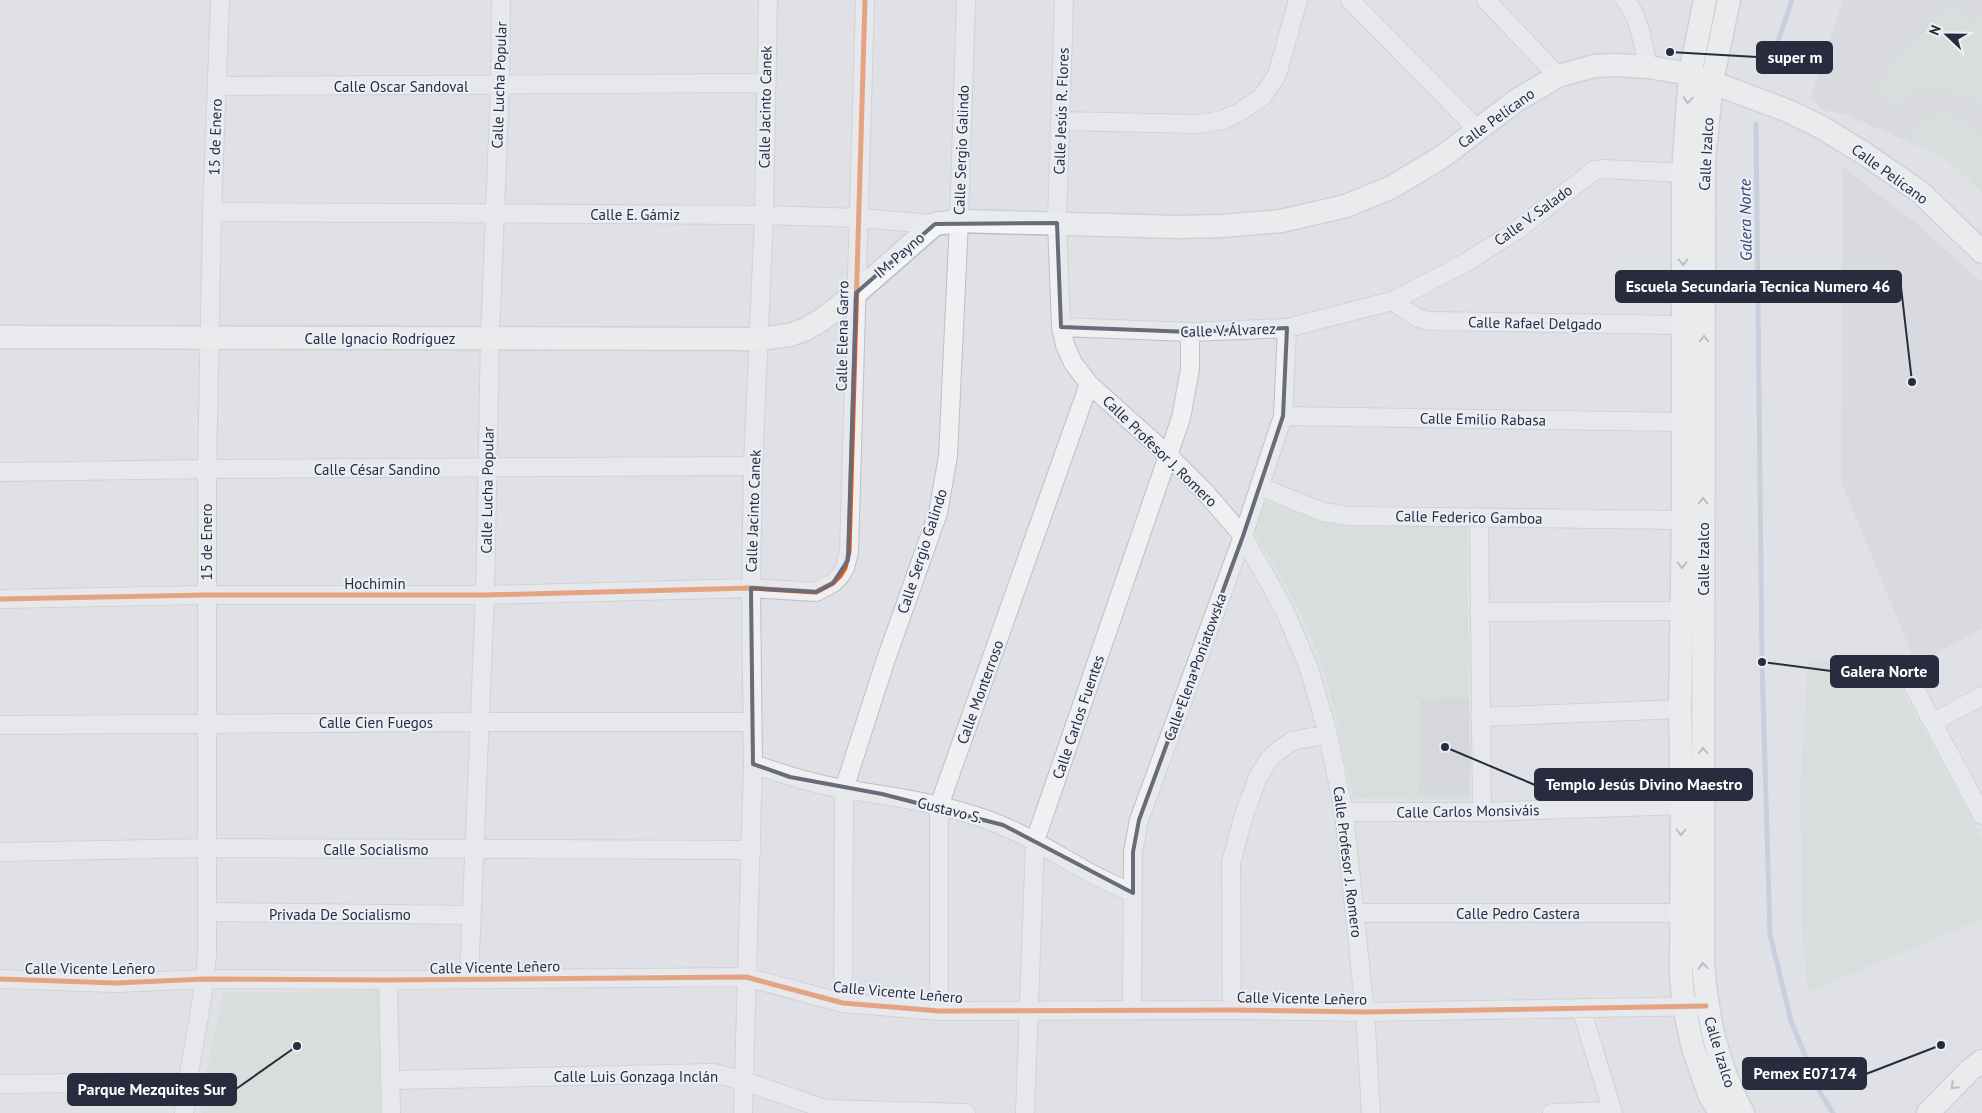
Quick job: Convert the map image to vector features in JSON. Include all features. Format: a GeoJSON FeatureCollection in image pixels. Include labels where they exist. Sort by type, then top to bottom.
{"type":"FeatureCollection","features":[{"type":"Feature","properties":{"kind":"main road","name":"Calle Izalco"},"geometry":{"type":"LineString","coordinates":[[1705,0],[1690,74],[1683,173],[1680,976],[1684,1007],[1693,1048],[1709,1094],[1720,1113]]}},
{"type":"Feature","properties":{"kind":"main road","name":"Calle Izalco"},"geometry":{"type":"LineString","coordinates":[[1729,0],[1712,81],[1704,161],[1702,962],[1706,1006],[1717,1052],[1732,1094],[1743,1113]]}},
{"type":"Feature","properties":{"kind":"main road","name":"Calle Pelícano"},"geometry":{"type":"LineString","coordinates":[[1057,223],[1222,226],[1281,221],[1346,206],[1392,187],[1442,157],[1516,100],[1558,76],[1594,66],[1648,66],[1690,74],[1712,81],[1788,111],[1821,127],[1865,154],[1920,192],[1982,252]]}},
{"type":"Feature","properties":{"kind":"main road","name":"Calle E. Gámiz"},"geometry":{"type":"LineString","coordinates":[[935,224],[959,221],[1057,223]]}},
{"type":"Feature","properties":{"kind":"main road","name":"IM. Payno"},"geometry":{"type":"LineString","coordinates":[[759,339],[790,335],[806,329],[823,319],[856,293],[935,224]]}},
{"type":"Feature","properties":{"kind":"main road","name":"Calle Ignacio Rodríguez"},"geometry":{"type":"LineString","coordinates":[[0,338],[399,339],[490,337],[759,339]]}},
{"type":"Feature","properties":{"kind":"main road"},"geometry":{"type":"LineString","coordinates":[[1928,1113],[1970,1070],[1982,1061]]}},
{"type":"Feature","properties":{"kind":"street","name":"15 de Enero"},"geometry":{"type":"LineString","coordinates":[[184,1113],[186,1082],[205,979],[208,912],[206,848],[206,596],[208,338],[220,0]]}},
{"type":"Feature","properties":{"kind":"street","name":"Calle Lucha Popular"},"geometry":{"type":"LineString","coordinates":[[470,979],[485,595],[490,337],[500,86],[501,0]]}},
{"type":"Feature","properties":{"kind":"street","name":"Calle Jacinto Canek"},"geometry":{"type":"LineString","coordinates":[[744,1113],[746,977],[752,850],[751,588],[753,466],[764,215],[768,0]]}},
{"type":"Feature","properties":{"kind":"street","name":"Calle Elena Garro"},"geometry":{"type":"LineString","coordinates":[[751,588],[816,592],[833,583],[845,568],[849,552],[865,0]]}},
{"type":"Feature","properties":{"kind":"street","name":"Calle Sergio Galindo"},"geometry":{"type":"LineString","coordinates":[[843,1003],[844,789],[885,662],[938,513],[948,456],[959,221],[966,0]]}},
{"type":"Feature","properties":{"kind":"street","name":"Calle Jesús R. Flores"},"geometry":{"type":"LineString","coordinates":[[1057,223],[1064,0]]}},
{"type":"Feature","properties":{"kind":"street"},"geometry":{"type":"LineString","coordinates":[[1060,122],[1198,124],[1222,120],[1238,113],[1262,97],[1277,75],[1298,0]]}},
{"type":"Feature","properties":{"kind":"street"},"geometry":{"type":"LineString","coordinates":[[1350,0],[1478,130]]}},
{"type":"Feature","properties":{"kind":"street"},"geometry":{"type":"LineString","coordinates":[[1486,0],[1558,76]]}},
{"type":"Feature","properties":{"kind":"street"},"geometry":{"type":"LineString","coordinates":[[1625,0],[1638,26],[1648,66]]}},
{"type":"Feature","properties":{"kind":"street","name":"Calle Oscar Sandoval"},"geometry":{"type":"LineString","coordinates":[[217,86],[765,84]]}},
{"type":"Feature","properties":{"kind":"street","name":"Calle V. Salado"},"geometry":{"type":"LineString","coordinates":[[1392,301],[1465,263],[1517,230],[1595,170],[1683,173]]}},
{"type":"Feature","properties":{"kind":"street","name":"Calle E. Gámiz"},"geometry":{"type":"LineString","coordinates":[[212,212],[764,215],[858,218],[935,224]]}},
{"type":"Feature","properties":{"kind":"street","name":"Calle Profesor J. Romero"},"geometry":{"type":"LineString","coordinates":[[1057,223],[1061,327],[1065,345],[1073,363],[1090,384],[1168,455],[1205,492],[1244,536],[1287,618],[1309,668],[1328,734],[1344,812],[1365,1012],[1371,1113]]}},
{"type":"Feature","properties":{"kind":"street","name":"Calle Rafael Delgado"},"geometry":{"type":"LineString","coordinates":[[1392,301],[1418,318],[1430,321],[1683,324]]}},
{"type":"Feature","properties":{"kind":"street","name":"Calle V. Álvarez"},"geometry":{"type":"LineString","coordinates":[[1061,327],[1190,332],[1287,328],[1392,301]]}},
{"type":"Feature","properties":{"kind":"street","name":"Calle Elena Poniatowska"},"geometry":{"type":"LineString","coordinates":[[1132,1010],[1133,852],[1138,820],[1244,536],[1283,416],[1287,328]]}},
{"type":"Feature","properties":{"kind":"street","name":"Calle Carlos Fuentes"},"geometry":{"type":"LineString","coordinates":[[1025,1113],[1035,841],[1182,418],[1190,369],[1190,332]]}},
{"type":"Feature","properties":{"kind":"street","name":"Calle Monterroso"},"geometry":{"type":"LineString","coordinates":[[939,1011],[939,806],[1090,384]]}},
{"type":"Feature","properties":{"kind":"street","name":"Calle Emilio Rabasa"},"geometry":{"type":"LineString","coordinates":[[1283,416],[1682,422]]}},
{"type":"Feature","properties":{"kind":"street","name":"Calle César Sandino"},"geometry":{"type":"LineString","coordinates":[[0,472],[753,466]]}},
{"type":"Feature","properties":{"kind":"street","name":"Calle Federico Gamboa"},"geometry":{"type":"LineString","coordinates":[[1261,487],[1323,512],[1349,516],[1682,520]]}},
{"type":"Feature","properties":{"kind":"street"},"geometry":{"type":"LineString","coordinates":[[1479,517],[1482,812]]}},
{"type":"Feature","properties":{"kind":"street","name":"Hochimin"},"geometry":{"type":"LineString","coordinates":[[0,599],[485,595],[751,588]]}},
{"type":"Feature","properties":{"kind":"street"},"geometry":{"type":"LineString","coordinates":[[1479,612],[1682,611]]}},
{"type":"Feature","properties":{"kind":"street"},"geometry":{"type":"LineString","coordinates":[[1909,678],[1982,815]]}},
{"type":"Feature","properties":{"kind":"street"},"geometry":{"type":"LineString","coordinates":[[1933,722],[1982,696]]}},
{"type":"Feature","properties":{"kind":"street"},"geometry":{"type":"LineString","coordinates":[[1480,717],[1680,709]]}},
{"type":"Feature","properties":{"kind":"street","name":"Calle Cien Fuegos"},"geometry":{"type":"LineString","coordinates":[[0,725],[752,722]]}},
{"type":"Feature","properties":{"kind":"street"},"geometry":{"type":"LineString","coordinates":[[1232,1010],[1231,863],[1243,818],[1258,777],[1273,755],[1292,741],[1328,734]]}},
{"type":"Feature","properties":{"kind":"street","name":"Gustavo S."},"geometry":{"type":"LineString","coordinates":[[753,764],[790,776],[844,789],[882,794],[939,806],[994,822],[1035,841],[1086,871],[1133,893]]}},
{"type":"Feature","properties":{"kind":"street","name":"Calle Carlos Monsiváis"},"geometry":{"type":"LineString","coordinates":[[1344,812],[1482,812],[1682,806]]}},
{"type":"Feature","properties":{"kind":"street","name":"Calle Socialismo"},"geometry":{"type":"LineString","coordinates":[[0,852],[206,848],[752,850]]}},
{"type":"Feature","properties":{"kind":"street","name":"Privada De Socialismo"},"geometry":{"type":"LineString","coordinates":[[208,912],[472,915]]}},
{"type":"Feature","properties":{"kind":"street","name":"Calle Pedro Castera"},"geometry":{"type":"LineString","coordinates":[[1354,913],[1681,913]]}},
{"type":"Feature","properties":{"kind":"street","name":"Calle Vicente Leñero"},"geometry":{"type":"LineString","coordinates":[[0,979],[116,982],[205,979],[388,980],[746,977],[843,1003],[939,1011],[1232,1010],[1365,1012],[1706,1006]]}},
{"type":"Feature","properties":{"kind":"street"},"geometry":{"type":"LineString","coordinates":[[388,980],[391,1113]]}},
{"type":"Feature","properties":{"kind":"street"},"geometry":{"type":"LineString","coordinates":[[1552,1113],[1613,1112],[1581,1008]]}},
{"type":"Feature","properties":{"kind":"street","name":"Calle Luis Gonzaga Inclán"},"geometry":{"type":"LineString","coordinates":[[390,1080],[714,1073],[744,1081],[825,1109],[966,1113]]}},
{"type":"Feature","properties":{"kind":"street"},"geometry":{"type":"LineString","coordinates":[[0,1084],[186,1082]]}},
{"type":"Feature","properties":{"kind":"highlighted area"},"geometry":{"type":"Polygon","coordinates":[[[1057,223],[1061,327],[1190,332],[1287,328],[1283,416],[1243,536],[1139,820],[1133,852],[1133,893],[1003,825],[882,794],[790,777],[753,764],[751,588],[816,592],[833,583],[848,560],[856,293],[935,224],[1057,223]]]}},
{"type":"Feature","properties":{"kind":"shaded area"},"geometry":{"type":"Polygon","coordinates":[[[1843,0],[1982,0],[1982,192],[1944,157],[1849,116],[1824,110],[1810,99],[1843,0]]]}},
{"type":"Feature","properties":{"kind":"shaded area"},"geometry":{"type":"Polygon","coordinates":[[[1950,2],[1973,24],[1982,12],[1982,105],[1964,96],[1944,90],[1914,93],[1895,106],[1872,89],[1950,2]]]}},
{"type":"Feature","properties":{"kind":"shaded area"},"geometry":{"type":"Polygon","coordinates":[[[1938,112],[1959,118],[1982,136],[1982,192],[1944,157],[1914,144],[1911,133],[1924,120],[1938,112]]]}},
{"type":"Feature","properties":{"kind":"shaded area"},"geometry":{"type":"Polygon","coordinates":[[[1843,167],[1917,224],[1982,282],[1982,629],[1916,664],[1841,481],[1843,167]]]}},
{"type":"Feature","properties":{"kind":"shaded area"},"geometry":{"type":"Polygon","coordinates":[[[1264,502],[1328,523],[1351,527],[1467,525],[1470,800],[1353,798],[1342,744],[1318,654],[1297,607],[1254,532],[1264,502]]]}},
{"type":"Feature","properties":{"kind":"shaded area"},"geometry":{"type":"Polygon","coordinates":[[[1808,660],[1891,670],[1982,838],[1982,919],[1808,992],[1803,945],[1800,793],[1808,660]]]}},
{"type":"Feature","properties":{"kind":"shaded area"},"geometry":{"type":"Polygon","coordinates":[[[380,990],[386,1113],[201,1113],[201,1098],[223,993],[380,990]]]}},
{"type":"Feature","properties":{"kind":"building"},"geometry":{"type":"Polygon","coordinates":[[[1469,698],[1470,795],[1419,794],[1421,700],[1469,698]]]}},
{"type":"Feature","properties":{"kind":"waterway","name":"Galera Norte"},"geometry":{"type":"LineString","coordinates":[[1768,70],[1792,0]]}},
{"type":"Feature","properties":{"kind":"waterway","name":"Galera Norte"},"geometry":{"type":"LineString","coordinates":[[1756,124],[1762,662],[1770,934],[1791,1021],[1821,1094],[1833,1113]]}},
{"type":"Feature","properties":{"kind":"cycle path"},"geometry":{"type":"LineString","coordinates":[[0,599],[206,595],[485,595],[751,588],[816,592],[833,583],[845,568],[849,552],[865,0]]}},
{"type":"Feature","properties":{"kind":"cycle path"},"geometry":{"type":"LineString","coordinates":[[0,979],[116,983],[205,979],[388,980],[746,977],[843,1003],[939,1011],[1232,1010],[1365,1012],[1706,1006]]}},
{"type":"Feature","properties":{"kind":"place","name":"super m"},"geometry":{"type":"Point","coordinates":[1670,52]}},
{"type":"Feature","properties":{"kind":"place","name":"Escuela Secundaria Tecnica Numero 46"},"geometry":{"type":"Point","coordinates":[1912,382]}},
{"type":"Feature","properties":{"kind":"place","name":"Galera Norte"},"geometry":{"type":"Point","coordinates":[1762,662]}},
{"type":"Feature","properties":{"kind":"place","name":"Templo Jesús Divino Maestro"},"geometry":{"type":"Point","coordinates":[1445,747]}},
{"type":"Feature","properties":{"kind":"place","name":"Pemex E07174"},"geometry":{"type":"Point","coordinates":[1941,1045]}},
{"type":"Feature","properties":{"kind":"place","name":"Parque Mezquites Sur"},"geometry":{"type":"Point","coordinates":[297,1046]}}]}
